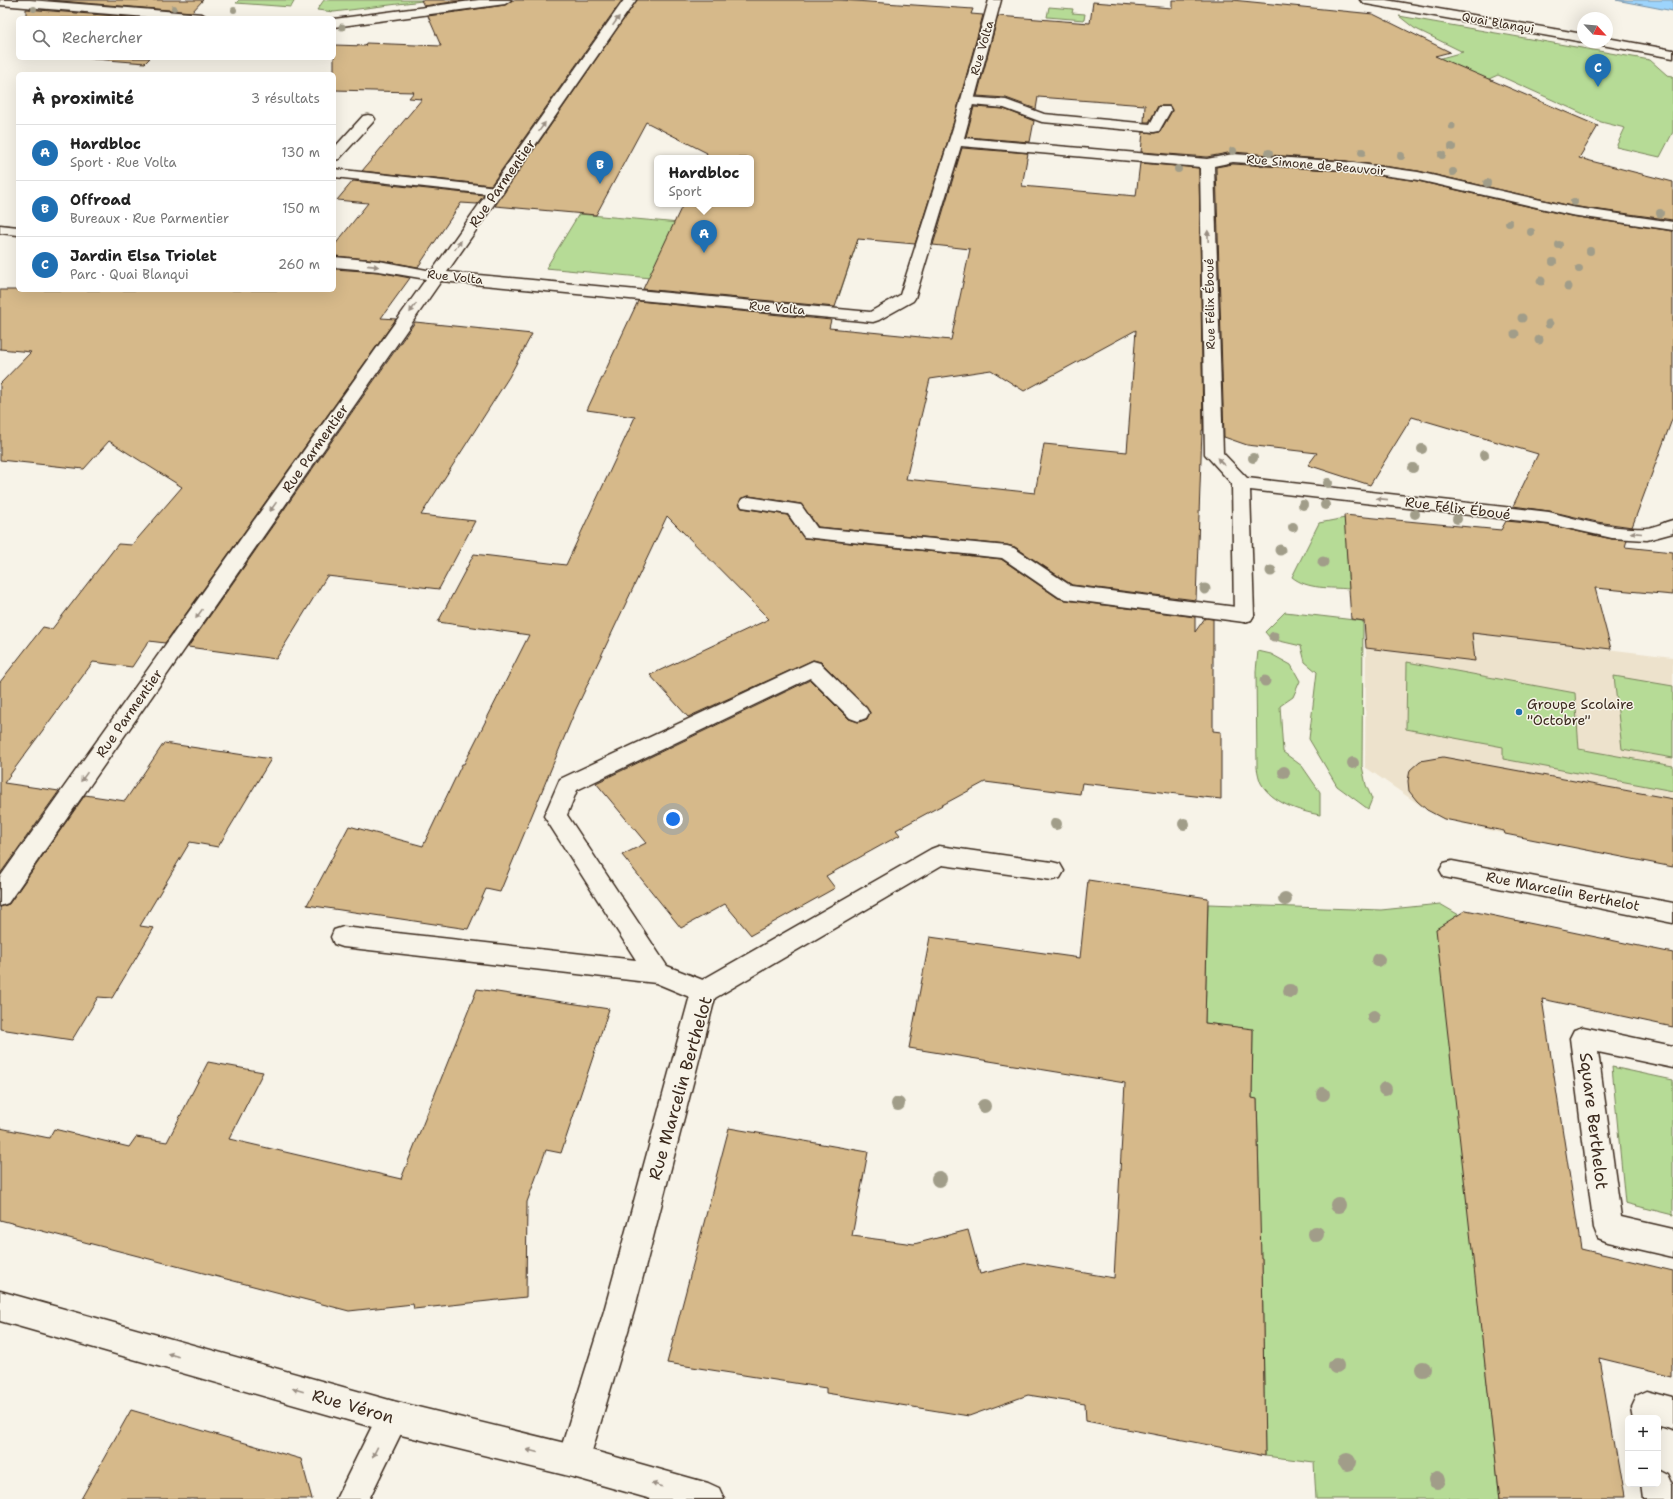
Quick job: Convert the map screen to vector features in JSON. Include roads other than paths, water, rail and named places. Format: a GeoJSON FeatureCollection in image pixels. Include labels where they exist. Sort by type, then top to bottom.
{"type":"FeatureCollection","features":[{"type":"Feature","properties":{"kind":"street"},"geometry":{"type":"LineString","coordinates":[[336,23],[505,0]]}},
{"type":"Feature","properties":{"kind":"street","name":"Rue Parmentier"},"geometry":{"type":"LineString","coordinates":[[0,896],[630,0]]}},
{"type":"Feature","properties":{"kind":"street","name":"Rue Volta"},"geometry":{"type":"LineString","coordinates":[[336,262],[379,266],[436,276],[873,317],[907,298],[956,141],[995,0]]}},
{"type":"Feature","properties":{"kind":"street","name":"Quai Blanqui"},"geometry":{"type":"LineString","coordinates":[[1366,0],[1577,37]]}},
{"type":"Feature","properties":{"kind":"street","name":"Quai Blanqui"},"geometry":{"type":"LineString","coordinates":[[1412,0],[1577,29]]}},
{"type":"Feature","properties":{"kind":"street"},"geometry":{"type":"LineString","coordinates":[[0,1],[178,16]]}},
{"type":"Feature","properties":{"kind":"street"},"geometry":{"type":"LineString","coordinates":[[1613,35],[1673,46]]}},
{"type":"Feature","properties":{"kind":"street"},"geometry":{"type":"LineString","coordinates":[[1613,43],[1673,54]]}},
{"type":"Feature","properties":{"kind":"street"},"geometry":{"type":"LineString","coordinates":[[967,102],[1006,104],[1042,118],[1154,128],[1164,110]]}},
{"type":"Feature","properties":{"kind":"street"},"geometry":{"type":"LineString","coordinates":[[336,154],[368,119]]}},
{"type":"Feature","properties":{"kind":"street","name":"Rue Simone de Beauvoir"},"geometry":{"type":"LineString","coordinates":[[956,141],[1207,163],[1233,158],[1346,166],[1445,182],[1571,212],[1673,226]]}},
{"type":"Feature","properties":{"kind":"street","name":"Rue Félix Éboué"},"geometry":{"type":"LineString","coordinates":[[1207,163],[1214,454],[1241,483],[1549,518],[1595,530],[1643,534],[1666,532],[1673,526]]}},
{"type":"Feature","properties":{"kind":"street"},"geometry":{"type":"LineString","coordinates":[[336,173],[497,191]]}},
{"type":"Feature","properties":{"kind":"street"},"geometry":{"type":"LineString","coordinates":[[0,229],[16,231]]}},
{"type":"Feature","properties":{"kind":"street"},"geometry":{"type":"LineString","coordinates":[[749,503],[794,509],[810,533],[1007,552],[1066,592],[1244,614],[1241,483]]}},
{"type":"Feature","properties":{"kind":"street"},"geometry":{"type":"LineString","coordinates":[[658,973],[555,816],[568,784],[813,668],[858,713]]}},
{"type":"Feature","properties":{"kind":"street","name":"Rue Marcelin Berthelot"},"geometry":{"type":"LineString","coordinates":[[573,1461],[619,1311],[704,992],[939,855],[1052,871]]}},
{"type":"Feature","properties":{"kind":"street","name":"Rue Marcelin Berthelot"},"geometry":{"type":"LineString","coordinates":[[1452,870],[1673,913]]}},
{"type":"Feature","properties":{"kind":"street"},"geometry":{"type":"LineString","coordinates":[[343,937],[658,973],[704,992]]}},
{"type":"Feature","properties":{"kind":"street","name":"Square Berthelot"},"geometry":{"type":"LineString","coordinates":[[1673,1057],[1583,1038],[1608,1228],[1673,1244]]}},
{"type":"Feature","properties":{"kind":"street","name":"Rue Véron"},"geometry":{"type":"LineString","coordinates":[[0,1306],[393,1418],[573,1461],[708,1499]]}},
{"type":"Feature","properties":{"kind":"street"},"geometry":{"type":"LineString","coordinates":[[1648,1415],[1647,1407],[1673,1414]]}},
{"type":"Feature","properties":{"kind":"street"},"geometry":{"type":"LineString","coordinates":[[352,1499],[393,1418]]}},
{"type":"Feature","properties":{"kind":"street"},"geometry":{"type":"LineString","coordinates":[[1657,1487],[1659,1499]]}},
{"type":"Feature","properties":{"kind":"water"},"geometry":{"type":"Polygon","coordinates":[[[1616,0],[1673,0],[1673,11],[1616,0]]]}},
{"type":"Feature","properties":{"kind":"place","name":"Jardin Elsa Triolet"},"geometry":{"type":"Point","coordinates":[1598,87]}},
{"type":"Feature","properties":{"kind":"place","name":"Offroad"},"geometry":{"type":"Point","coordinates":[600,184]}},
{"type":"Feature","properties":{"kind":"place","name":"Hardbloc"},"geometry":{"type":"Point","coordinates":[704,253]}},
{"type":"Feature","properties":{"kind":"place","name":"Groupe Scolaire \"Octobre\""},"geometry":{"type":"Point","coordinates":[1519,712]}}]}
